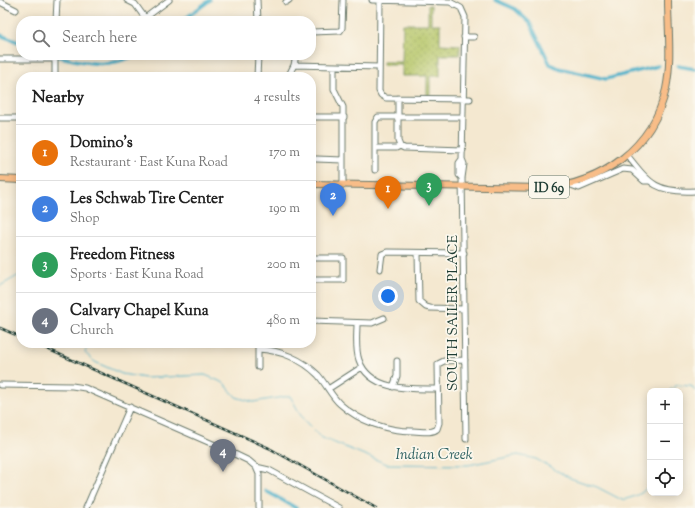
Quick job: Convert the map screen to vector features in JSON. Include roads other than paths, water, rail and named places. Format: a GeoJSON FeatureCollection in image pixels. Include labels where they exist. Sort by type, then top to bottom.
{"type":"FeatureCollection","features":[{"type":"Feature","properties":{"kind":"main road","name":"ID 69"},"geometry":{"type":"LineString","coordinates":[[316,184],[544,188],[570,184],[602,173],[627,155],[651,125],[666,88],[669,64],[668,0]]}},
{"type":"Feature","properties":{"kind":"main road"},"geometry":{"type":"LineString","coordinates":[[0,179],[16,180]]}},
{"type":"Feature","properties":{"kind":"street"},"geometry":{"type":"LineString","coordinates":[[56,16],[57,0]]}},
{"type":"Feature","properties":{"kind":"street"},"geometry":{"type":"LineString","coordinates":[[127,0],[135,4],[141,16]]}},
{"type":"Feature","properties":{"kind":"street"},"geometry":{"type":"LineString","coordinates":[[147,16],[169,0]]}},
{"type":"Feature","properties":{"kind":"street"},"geometry":{"type":"LineString","coordinates":[[257,0],[258,16]]}},
{"type":"Feature","properties":{"kind":"street"},"geometry":{"type":"LineString","coordinates":[[316,32],[340,31],[343,23],[343,0]]}},
{"type":"Feature","properties":{"kind":"street"},"geometry":{"type":"LineString","coordinates":[[372,0],[380,1],[379,91],[381,96],[386,98],[470,99]]}},
{"type":"Feature","properties":{"kind":"street","name":"SOUTH SAILER PLACE"},"geometry":{"type":"LineString","coordinates":[[380,1],[450,2],[462,8],[465,17],[462,159],[464,169],[462,178],[466,439]]}},
{"type":"Feature","properties":{"kind":"street"},"geometry":{"type":"LineString","coordinates":[[0,2],[16,10]]}},
{"type":"Feature","properties":{"kind":"street"},"geometry":{"type":"LineString","coordinates":[[464,37],[474,37]]}},
{"type":"Feature","properties":{"kind":"street"},"geometry":{"type":"LineString","coordinates":[[0,58],[16,58]]}},
{"type":"Feature","properties":{"kind":"street"},"geometry":{"type":"LineString","coordinates":[[55,60],[55,72]]}},
{"type":"Feature","properties":{"kind":"street"},"geometry":{"type":"LineString","coordinates":[[257,72],[258,60]]}},
{"type":"Feature","properties":{"kind":"street"},"geometry":{"type":"LineString","coordinates":[[290,72],[295,60]]}},
{"type":"Feature","properties":{"kind":"street"},"geometry":{"type":"LineString","coordinates":[[294,65],[380,67]]}},
{"type":"Feature","properties":{"kind":"street"},"geometry":{"type":"LineString","coordinates":[[334,66],[334,89],[342,103],[344,117],[343,185]]}},
{"type":"Feature","properties":{"kind":"street"},"geometry":{"type":"LineString","coordinates":[[398,98],[398,141],[400,146]]}},
{"type":"Feature","properties":{"kind":"street"},"geometry":{"type":"LineString","coordinates":[[375,170],[375,122],[377,118],[398,116],[463,117]]}},
{"type":"Feature","properties":{"kind":"street"},"geometry":{"type":"LineString","coordinates":[[316,117],[344,117]]}},
{"type":"Feature","properties":{"kind":"street"},"geometry":{"type":"LineString","coordinates":[[0,118],[16,118]]}},
{"type":"Feature","properties":{"kind":"street"},"geometry":{"type":"LineString","coordinates":[[375,148],[396,148],[400,146],[404,148],[463,150]]}},
{"type":"Feature","properties":{"kind":"street"},"geometry":{"type":"LineString","coordinates":[[627,155],[648,181]]}},
{"type":"Feature","properties":{"kind":"street"},"geometry":{"type":"LineString","coordinates":[[316,159],[343,160]]}},
{"type":"Feature","properties":{"kind":"street"},"geometry":{"type":"LineString","coordinates":[[570,184],[579,188],[623,169],[632,170],[644,181],[648,181],[668,191],[695,192]]}},
{"type":"Feature","properties":{"kind":"street"},"geometry":{"type":"LineString","coordinates":[[418,253],[418,297],[422,304],[430,308],[464,308]]}},
{"type":"Feature","properties":{"kind":"street"},"geometry":{"type":"LineString","coordinates":[[380,270],[382,254],[464,253]]}},
{"type":"Feature","properties":{"kind":"street"},"geometry":{"type":"LineString","coordinates":[[316,258],[343,258],[343,280],[316,280]]}},
{"type":"Feature","properties":{"kind":"street"},"geometry":{"type":"LineString","coordinates":[[316,321],[372,323],[384,318]]}},
{"type":"Feature","properties":{"kind":"street"},"geometry":{"type":"LineString","coordinates":[[358,323],[357,353],[362,367],[369,375],[393,387],[402,389],[438,389]]}},
{"type":"Feature","properties":{"kind":"street"},"geometry":{"type":"LineString","coordinates":[[258,348],[258,367]]}},
{"type":"Feature","properties":{"kind":"street"},"geometry":{"type":"LineString","coordinates":[[267,348],[297,359],[318,376],[341,406],[381,427],[400,431],[431,432],[437,429],[440,362],[465,360]]}},
{"type":"Feature","properties":{"kind":"street"},"geometry":{"type":"LineString","coordinates":[[393,387],[397,376],[397,360]]}},
{"type":"Feature","properties":{"kind":"street"},"geometry":{"type":"LineString","coordinates":[[328,389],[362,367]]}},
{"type":"Feature","properties":{"kind":"street"},"geometry":{"type":"LineString","coordinates":[[0,385],[78,386],[130,407],[240,456],[256,467],[269,470],[339,508]]}},
{"type":"Feature","properties":{"kind":"street"},"geometry":{"type":"LineString","coordinates":[[86,508],[130,407]]}},
{"type":"Feature","properties":{"kind":"street"},"geometry":{"type":"LineString","coordinates":[[256,467],[259,474],[260,508]]}},
{"type":"Feature","properties":{"kind":"waterway"},"geometry":{"type":"LineString","coordinates":[[189,16],[210,0]]}},
{"type":"Feature","properties":{"kind":"waterway"},"geometry":{"type":"LineString","coordinates":[[495,0],[515,9],[530,23],[550,64],[558,68],[606,79],[658,66]]}},
{"type":"Feature","properties":{"kind":"waterway"},"geometry":{"type":"LineString","coordinates":[[0,35],[16,41]]}},
{"type":"Feature","properties":{"kind":"waterway"},"geometry":{"type":"LineString","coordinates":[[75,60],[94,63],[125,60]]}},
{"type":"Feature","properties":{"kind":"waterway"},"geometry":{"type":"LineString","coordinates":[[678,66],[695,69]]}},
{"type":"Feature","properties":{"kind":"waterway","name":"Indian Creek"},"geometry":{"type":"LineString","coordinates":[[0,286],[16,277]]}},
{"type":"Feature","properties":{"kind":"waterway","name":"Indian Creek"},"geometry":{"type":"LineString","coordinates":[[86,348],[85,353],[95,362],[122,374],[145,378],[205,375],[224,383],[236,397],[253,402],[290,396],[303,419],[320,437],[387,464],[468,465],[518,455],[536,459],[570,478],[597,487],[622,500],[642,493],[647,487]]}},
{"type":"Feature","properties":{"kind":"waterway","name":"Indian Creek"},"geometry":{"type":"LineString","coordinates":[[673,388],[677,385],[691,386],[695,391]]}},
{"type":"Feature","properties":{"kind":"waterway"},"geometry":{"type":"LineString","coordinates":[[266,491],[296,508]]}},
{"type":"Feature","properties":{"kind":"railway"},"geometry":{"type":"LineString","coordinates":[[0,328],[16,335]]}},
{"type":"Feature","properties":{"kind":"railway"},"geometry":{"type":"LineString","coordinates":[[45,348],[269,448],[376,508]]}},
{"type":"Feature","properties":{"kind":"place","name":"Freedom Fitness"},"geometry":{"type":"Point","coordinates":[429,206]}},
{"type":"Feature","properties":{"kind":"place","name":"Domino's"},"geometry":{"type":"Point","coordinates":[388,209]}},
{"type":"Feature","properties":{"kind":"place","name":"Les Schwab Tire Center"},"geometry":{"type":"Point","coordinates":[333,216]}},
{"type":"Feature","properties":{"kind":"place","name":"Calvary Chapel Kuna"},"geometry":{"type":"Point","coordinates":[223,472]}}]}
